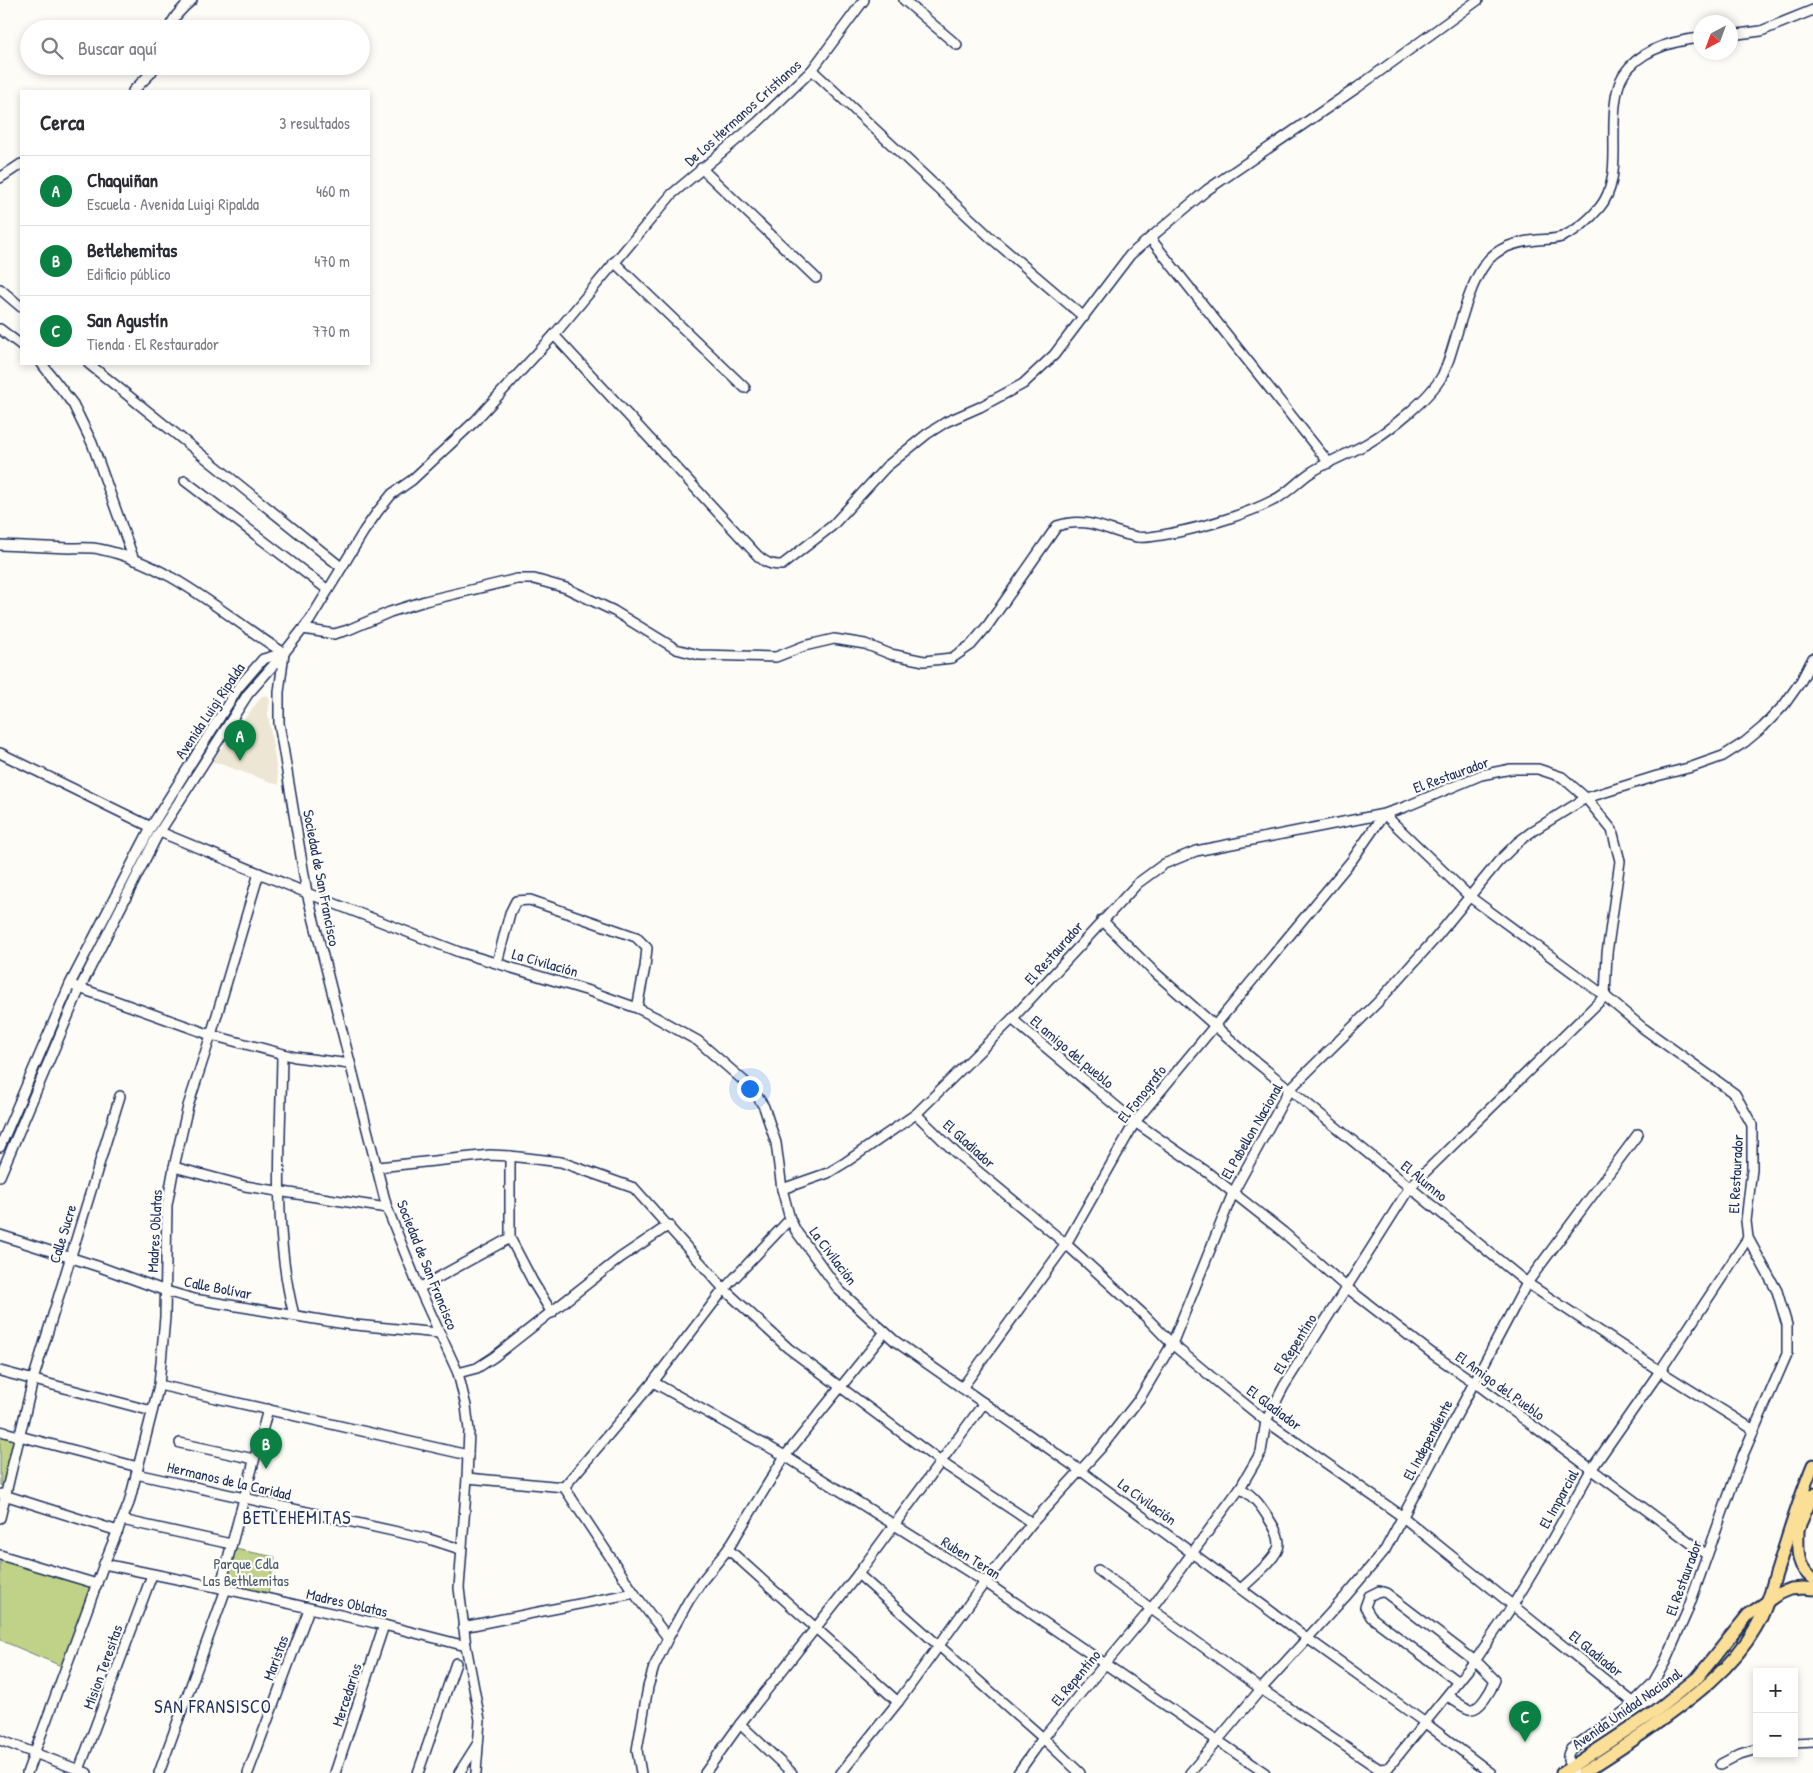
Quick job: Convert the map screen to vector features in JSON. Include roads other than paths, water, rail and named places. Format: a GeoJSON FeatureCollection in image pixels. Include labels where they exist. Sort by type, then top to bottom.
{"type":"FeatureCollection","features":[{"type":"Feature","properties":{"kind":"main road","name":"Avenida Unidad Nacional"},"geometry":{"type":"LineString","coordinates":[[1582,1773],[1612,1755],[1684,1704],[1720,1673],[1750,1636],[1757,1626],[1767,1602],[1813,1465]]}},
{"type":"Feature","properties":{"kind":"main road"},"geometry":{"type":"LineString","coordinates":[[1786,1545],[1798,1530],[1811,1499]]}},
{"type":"Feature","properties":{"kind":"main road"},"geometry":{"type":"LineString","coordinates":[[1798,1530],[1798,1558],[1804,1572],[1813,1579]]}},
{"type":"Feature","properties":{"kind":"main road"},"geometry":{"type":"LineString","coordinates":[[1767,1602],[1778,1594],[1790,1589],[1813,1589]]}},
{"type":"Feature","properties":{"kind":"main road","name":"Avenida Unidad Nacional"},"geometry":{"type":"LineString","coordinates":[[1569,1771],[1653,1713],[1698,1677],[1748,1615],[1767,1602]]}},
{"type":"Feature","properties":{"kind":"street"},"geometry":{"type":"LineString","coordinates":[[174,20],[184,6],[192,0]]}},
{"type":"Feature","properties":{"kind":"street","name":"De Los Hermanos Cristianos"},"geometry":{"type":"LineString","coordinates":[[284,653],[328,590],[364,530],[392,494],[412,480],[475,421],[554,335],[672,194],[758,122],[812,70],[864,0]]}},
{"type":"Feature","properties":{"kind":"street"},"geometry":{"type":"LineString","coordinates":[[904,0],[957,46]]}},
{"type":"Feature","properties":{"kind":"street"},"geometry":{"type":"LineString","coordinates":[[554,335],[758,556],[765,563],[782,565],[832,526],[886,467],[927,434],[946,422],[980,407],[1023,384],[1054,355],[1130,255],[1207,190],[1358,87],[1478,0]]}},
{"type":"Feature","properties":{"kind":"street"},"geometry":{"type":"LineString","coordinates":[[1738,34],[1761,31],[1813,10]]}},
{"type":"Feature","properties":{"kind":"street"},"geometry":{"type":"LineString","coordinates":[[303,628],[334,634],[390,612],[425,602],[517,579],[534,579],[566,588],[614,611],[676,649],[699,655],[776,657],[804,646],[834,639],[865,644],[890,654],[924,660],[952,658],[971,645],[988,625],[1057,526],[1069,522],[1085,523],[1102,526],[1138,538],[1179,532],[1225,519],[1275,500],[1310,473],[1369,443],[1420,402],[1442,376],[1472,289],[1485,263],[1502,248],[1517,243],[1564,236],[1580,226],[1600,207],[1607,196],[1612,184],[1614,168],[1614,118],[1623,74],[1642,55],[1667,44],[1693,39]]}},
{"type":"Feature","properties":{"kind":"street"},"geometry":{"type":"LineString","coordinates":[[812,70],[991,238],[1084,317]]}},
{"type":"Feature","properties":{"kind":"street"},"geometry":{"type":"LineString","coordinates":[[134,90],[149,75]]}},
{"type":"Feature","properties":{"kind":"street"},"geometry":{"type":"LineString","coordinates":[[0,178],[20,165]]}},
{"type":"Feature","properties":{"kind":"street"},"geometry":{"type":"LineString","coordinates":[[701,168],[816,278]]}},
{"type":"Feature","properties":{"kind":"street"},"geometry":{"type":"LineString","coordinates":[[1150,238],[1329,463]]}},
{"type":"Feature","properties":{"kind":"street"},"geometry":{"type":"LineString","coordinates":[[614,262],[745,388]]}},
{"type":"Feature","properties":{"kind":"street"},"geometry":{"type":"LineString","coordinates":[[0,289],[20,306]]}},
{"type":"Feature","properties":{"kind":"street"},"geometry":{"type":"LineString","coordinates":[[0,329],[20,344]]}},
{"type":"Feature","properties":{"kind":"street"},"geometry":{"type":"LineString","coordinates":[[43,365],[73,404],[92,444],[134,560]]}},
{"type":"Feature","properties":{"kind":"street"},"geometry":{"type":"LineString","coordinates":[[90,365],[341,567]]}},
{"type":"Feature","properties":{"kind":"street"},"geometry":{"type":"LineString","coordinates":[[185,481],[328,590]]}},
{"type":"Feature","properties":{"kind":"street"},"geometry":{"type":"LineString","coordinates":[[0,545],[98,549],[134,560],[169,576],[224,610],[284,653]]}},
{"type":"Feature","properties":{"kind":"street","name":"Avenida Luigi Ripalda"},"geometry":{"type":"LineString","coordinates":[[0,1147],[70,984],[151,827],[238,688],[263,659],[284,653]]}},
{"type":"Feature","properties":{"kind":"street","name":"Avenida Luigi Ripalda"},"geometry":{"type":"LineString","coordinates":[[0,1176],[80,988],[160,832],[248,694],[284,653]]}},
{"type":"Feature","properties":{"kind":"street","name":"Sociedad de San Francisco"},"geometry":{"type":"LineString","coordinates":[[284,653],[279,692],[279,723],[307,893],[387,1208],[419,1288],[458,1373],[466,1406],[468,1425],[467,1478],[458,1588],[466,1646],[480,1720],[476,1773]]}},
{"type":"Feature","properties":{"kind":"street","name":"El Pabellon Nacional"},"geometry":{"type":"LineString","coordinates":[[840,1773],[898,1702],[985,1582],[1032,1522],[1081,1471],[1140,1398],[1172,1344],[1233,1193],[1289,1090],[1378,1002],[1470,897],[1498,862],[1518,842],[1586,798],[1723,756],[1745,742],[1763,727],[1784,705],[1801,681],[1813,658]]}},
{"type":"Feature","properties":{"kind":"street"},"geometry":{"type":"LineString","coordinates":[[0,753],[151,827]]}},
{"type":"Feature","properties":{"kind":"street","name":"El Restaurador"},"geometry":{"type":"LineString","coordinates":[[782,1190],[828,1173],[916,1114],[1012,1019],[1138,883],[1164,864],[1196,851],[1384,814],[1481,775],[1511,769],[1538,769],[1562,777],[1586,798],[1612,830],[1620,861],[1607,953],[1605,996],[1643,1028],[1735,1094],[1752,1126],[1752,1169],[1746,1221],[1748,1238],[1777,1291],[1787,1325],[1787,1354],[1743,1455],[1687,1612],[1665,1662],[1653,1683],[1634,1703],[1571,1749],[1568,1761],[1569,1771]]}},
{"type":"Feature","properties":{"kind":"street"},"geometry":{"type":"LineString","coordinates":[[1384,814],[1470,897],[1605,996]]}},
{"type":"Feature","properties":{"kind":"street","name":"El Fonografo"},"geometry":{"type":"LineString","coordinates":[[962,1388],[1066,1244],[1135,1122],[1352,860],[1384,814]]}},
{"type":"Feature","properties":{"kind":"street","name":"La Civilación"},"geometry":{"type":"LineString","coordinates":[[160,832],[307,893],[459,952],[590,991],[637,1008],[698,1041],[752,1088],[764,1107],[776,1143],[782,1190],[790,1219],[796,1231],[839,1290],[895,1341],[1081,1471],[1491,1773]]}},
{"type":"Feature","properties":{"kind":"street","name":"Madres Oblatas"},"geometry":{"type":"LineString","coordinates":[[27,1773],[104,1564],[129,1502],[137,1471],[159,1385],[165,1317],[167,1205],[174,1168],[188,1106],[259,873]]}},
{"type":"Feature","properties":{"kind":"street"},"geometry":{"type":"LineString","coordinates":[[497,963],[510,912],[516,901],[530,900],[636,938],[647,948],[637,1008]]}},
{"type":"Feature","properties":{"kind":"street","name":"El Alumno"},"geometry":{"type":"LineString","coordinates":[[1102,920],[1150,968],[1289,1090],[1527,1283],[1660,1371],[1754,1430]]}},
{"type":"Feature","properties":{"kind":"street"},"geometry":{"type":"LineString","coordinates":[[70,984],[211,1035],[295,1057],[350,1064]]}},
{"type":"Feature","properties":{"kind":"street","name":"El Repentino"},"geometry":{"type":"LineString","coordinates":[[1018,1773],[1043,1738],[1151,1609],[1240,1488],[1261,1452],[1266,1421],[1284,1386],[1410,1187],[1605,996]]}},
{"type":"Feature","properties":{"kind":"street","name":"El amigo del pueblo"},"geometry":{"type":"LineString","coordinates":[[1012,1019],[1135,1122],[1207,1172],[1282,1232]]}},
{"type":"Feature","properties":{"kind":"street"},"geometry":{"type":"LineString","coordinates":[[282,1054],[280,1234],[289,1297],[294,1315]]}},
{"type":"Feature","properties":{"kind":"street","name":"Calle Sucre"},"geometry":{"type":"LineString","coordinates":[[0,1518],[3,1495],[33,1380],[120,1096]]}},
{"type":"Feature","properties":{"kind":"street","name":"El Gladiador"},"geometry":{"type":"LineString","coordinates":[[916,1114],[956,1153],[1066,1244],[1143,1314],[1172,1344],[1266,1421],[1403,1517],[1514,1604],[1634,1703]]}},
{"type":"Feature","properties":{"kind":"street","name":"El Independiente"},"geometry":{"type":"LineString","coordinates":[[1190,1773],[1261,1689],[1385,1550],[1527,1283],[1638,1134]]}},
{"type":"Feature","properties":{"kind":"street"},"geometry":{"type":"LineString","coordinates":[[378,1167],[490,1155],[510,1156],[561,1162],[634,1188],[669,1225],[724,1289],[788,1348],[941,1462],[1032,1522]]}},
{"type":"Feature","properties":{"kind":"street"},"geometry":{"type":"LineString","coordinates":[[510,1156],[510,1238],[532,1282],[552,1313]]}},
{"type":"Feature","properties":{"kind":"street"},"geometry":{"type":"LineString","coordinates":[[174,1168],[245,1186],[387,1208]]}},
{"type":"Feature","properties":{"kind":"street"},"geometry":{"type":"LineString","coordinates":[[564,1487],[653,1382],[724,1289],[790,1219]]}},
{"type":"Feature","properties":{"kind":"street"},"geometry":{"type":"LineString","coordinates":[[458,1373],[477,1368],[552,1313],[620,1258],[669,1225]]}},
{"type":"Feature","properties":{"kind":"street","name":"El Amigo del Pueblo"},"geometry":{"type":"LineString","coordinates":[[1282,1232],[1346,1287],[1434,1355],[1474,1382],[1590,1470],[1707,1555]]}},
{"type":"Feature","properties":{"kind":"street","name":"Calle Bolívar"},"geometry":{"type":"LineString","coordinates":[[0,1235],[194,1299],[345,1324],[439,1333]]}},
{"type":"Feature","properties":{"kind":"street"},"geometry":{"type":"LineString","coordinates":[[419,1288],[510,1238]]}},
{"type":"Feature","properties":{"kind":"street","name":"El Imparcial"},"geometry":{"type":"LineString","coordinates":[[1261,1689],[1379,1770],[1388,1768],[1475,1661],[1514,1604],[1590,1470],[1660,1371],[1748,1238]]}},
{"type":"Feature","properties":{"kind":"street"},"geometry":{"type":"LineString","coordinates":[[641,1773],[637,1750],[648,1687],[654,1667],[668,1638],[698,1587],[728,1549],[785,1456],[885,1332]]}},
{"type":"Feature","properties":{"kind":"street"},"geometry":{"type":"LineString","coordinates":[[0,1371],[152,1411]]}},
{"type":"Feature","properties":{"kind":"street","name":"Ruben Teran"},"geometry":{"type":"LineString","coordinates":[[653,1382],[785,1456],[893,1526],[985,1582],[1265,1773]]}},
{"type":"Feature","properties":{"kind":"street"},"geometry":{"type":"LineString","coordinates":[[159,1385],[468,1455]]}},
{"type":"Feature","properties":{"kind":"street"},"geometry":{"type":"LineString","coordinates":[[705,1773],[740,1724],[858,1574],[984,1404]]}},
{"type":"Feature","properties":{"kind":"street"},"geometry":{"type":"LineString","coordinates":[[159,1773],[223,1589],[231,1544],[268,1409]]}},
{"type":"Feature","properties":{"kind":"street","name":"Hermanos de la Caridad"},"geometry":{"type":"LineString","coordinates":[[0,1431],[137,1471],[429,1539],[460,1549]]}},
{"type":"Feature","properties":{"kind":"street"},"geometry":{"type":"LineString","coordinates":[[180,1443],[254,1459]]}},
{"type":"Feature","properties":{"kind":"street"},"geometry":{"type":"LineString","coordinates":[[467,1478],[564,1487]]}},
{"type":"Feature","properties":{"kind":"street"},"geometry":{"type":"LineString","coordinates":[[564,1487],[634,1593],[668,1638]]}},
{"type":"Feature","properties":{"kind":"street"},"geometry":{"type":"LineString","coordinates":[[1240,1488],[1249,1493],[1261,1506],[1276,1532],[1279,1546],[1274,1556],[1242,1588]]}},
{"type":"Feature","properties":{"kind":"street"},"geometry":{"type":"LineString","coordinates":[[3,1495],[118,1531]]}},
{"type":"Feature","properties":{"kind":"street"},"geometry":{"type":"LineString","coordinates":[[122,1520],[231,1544]]}},
{"type":"Feature","properties":{"kind":"street"},"geometry":{"type":"LineString","coordinates":[[728,1549],[898,1702]]}},
{"type":"Feature","properties":{"kind":"street"},"geometry":{"type":"LineString","coordinates":[[0,1555],[97,1584]]}},
{"type":"Feature","properties":{"kind":"street","name":"Madres Oblatas"},"geometry":{"type":"LineString","coordinates":[[104,1564],[384,1625],[466,1646]]}},
{"type":"Feature","properties":{"kind":"street"},"geometry":{"type":"LineString","coordinates":[[1098,1570],[1261,1689]]}},
{"type":"Feature","properties":{"kind":"street"},"geometry":{"type":"LineString","coordinates":[[858,1574],[1080,1773]]}},
{"type":"Feature","properties":{"kind":"street","name":"Mision Teresitas"},"geometry":{"type":"LineString","coordinates":[[83,1771],[152,1575]]}},
{"type":"Feature","properties":{"kind":"street"},"geometry":{"type":"LineString","coordinates":[[1448,1696],[1469,1709],[1476,1708],[1484,1700],[1495,1680],[1489,1672],[1386,1593],[1379,1591],[1369,1596],[1365,1607],[1371,1617],[1458,1682]]}},
{"type":"Feature","properties":{"kind":"street"},"geometry":{"type":"LineString","coordinates":[[463,1627],[634,1593]]}},
{"type":"Feature","properties":{"kind":"street","name":"Maristas"},"geometry":{"type":"LineString","coordinates":[[248,1773],[309,1609]]}},
{"type":"Feature","properties":{"kind":"street","name":"Mercedarios"},"geometry":{"type":"LineString","coordinates":[[335,1773],[384,1625]]}},
{"type":"Feature","properties":{"kind":"street"},"geometry":{"type":"LineString","coordinates":[[418,1773],[456,1663]]}},
{"type":"Feature","properties":{"kind":"street"},"geometry":{"type":"LineString","coordinates":[[740,1724],[792,1773]]}},
{"type":"Feature","properties":{"kind":"street"},"geometry":{"type":"LineString","coordinates":[[0,1740],[83,1771]]}},
{"type":"Feature","properties":{"kind":"street"},"geometry":{"type":"LineString","coordinates":[[459,1773],[479,1740]]}},
{"type":"Feature","properties":{"kind":"street"},"geometry":{"type":"LineString","coordinates":[[1798,1743],[1813,1742]]}},
{"type":"Feature","properties":{"kind":"street"},"geometry":{"type":"LineString","coordinates":[[1721,1764],[1740,1754],[1753,1750]]}},
{"type":"Feature","properties":{"kind":"place","name":"Chaquiñan"},"geometry":{"type":"Point","coordinates":[240,761]}},
{"type":"Feature","properties":{"kind":"place","name":"Betlehemitas"},"geometry":{"type":"Point","coordinates":[266,1469]}},
{"type":"Feature","properties":{"kind":"place","name":"San Agustín"},"geometry":{"type":"Point","coordinates":[1525,1742]}},
{"type":"Feature","properties":{"kind":"district","name":"BETLEHEMITAS"},"geometry":{"type":"Point","coordinates":[297,1518]}},
{"type":"Feature","properties":{"kind":"district","name":"SAN FRANSISCO"},"geometry":{"type":"Point","coordinates":[213,1707]}},
{"type":"Feature","properties":{"kind":"park label","name":"Parque Cdla Las Bethlemitas"},"geometry":{"type":"Point","coordinates":[246,1572]}}]}
